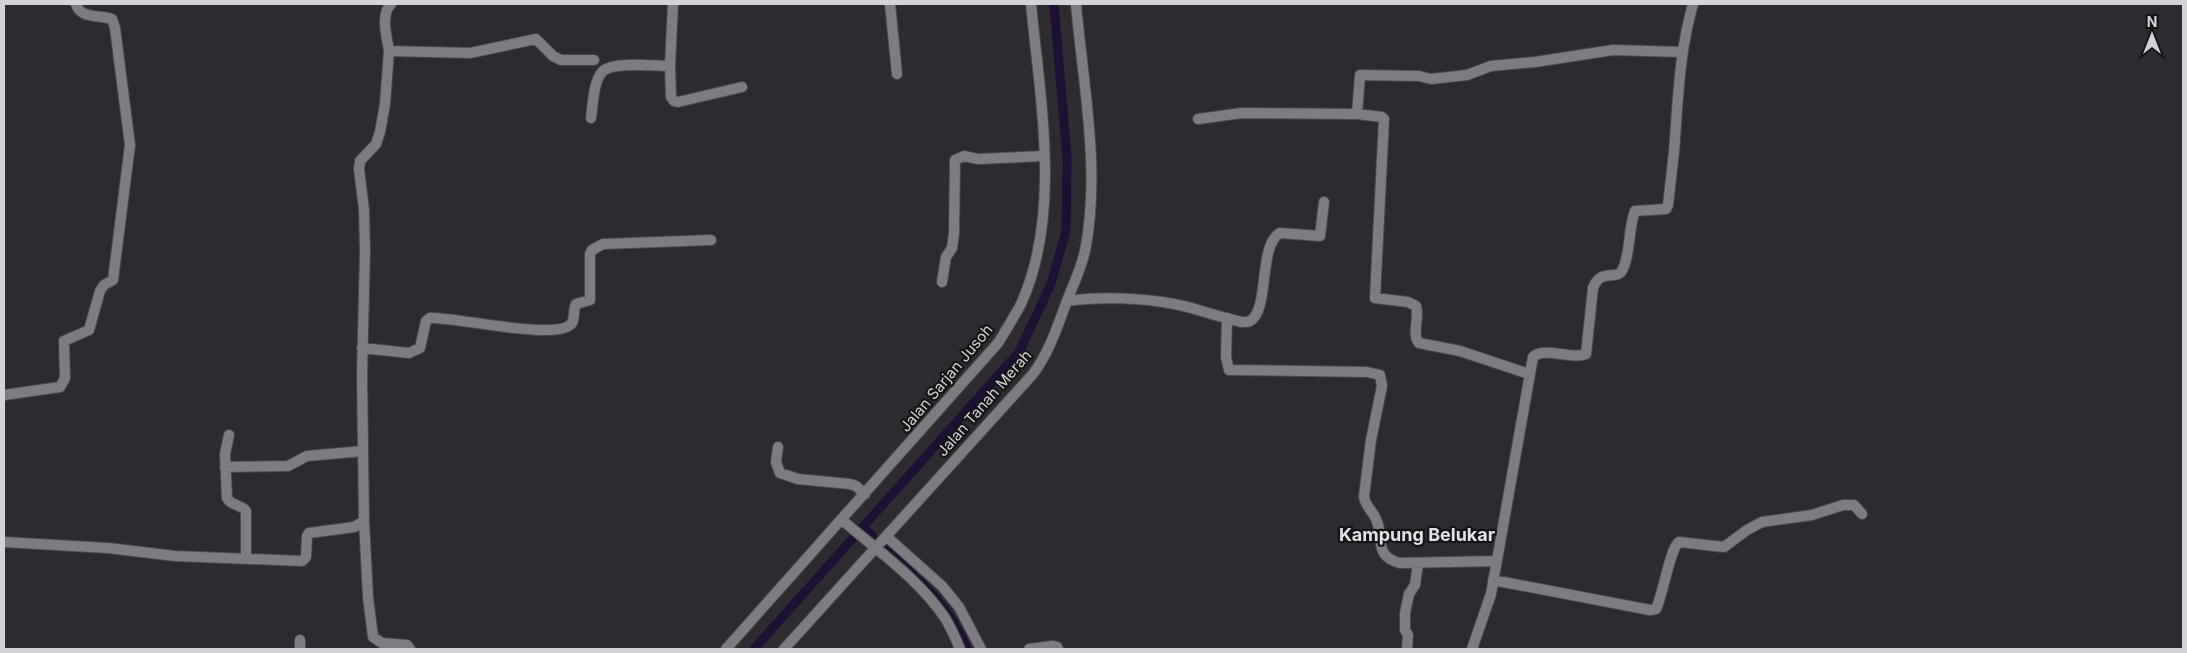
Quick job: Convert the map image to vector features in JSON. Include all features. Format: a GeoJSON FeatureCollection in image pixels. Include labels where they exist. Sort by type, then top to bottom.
{"type":"FeatureCollection","features":[{"type":"Feature","properties":{"kind":"street"},"geometry":{"type":"LineString","coordinates":[[4,395],[60,387],[65,378],[64,341],[90,330],[100,290],[113,280],[130,145],[124,85],[112,19],[82,14],[76,4]]}},
{"type":"Feature","properties":{"kind":"street"},"geometry":{"type":"LineString","coordinates":[[391,4],[387,9],[386,18],[389,51],[385,104],[380,132],[376,144],[360,161],[359,169],[363,202],[365,252],[362,348],[364,521],[367,587],[373,637],[382,643],[407,645],[410,649]]}},
{"type":"Feature","properties":{"kind":"street"},"geometry":{"type":"LineString","coordinates":[[673,4],[670,66],[671,97],[674,101],[678,102],[742,87]]}},
{"type":"Feature","properties":{"kind":"street"},"geometry":{"type":"LineString","coordinates":[[890,4],[897,74]]}},
{"type":"Feature","properties":{"kind":"street","name":"Jalan Sarjan Jusoh"},"geometry":{"type":"LineString","coordinates":[[726,649],[846,523],[865,494],[992,349],[1011,322],[1030,278],[1037,253],[1044,198],[1044,156],[1032,4]]}},
{"type":"Feature","properties":{"kind":"street","name":"Jalan Tanah Merah"},"geometry":{"type":"LineString","coordinates":[[784,649],[887,537],[1033,374],[1045,358],[1079,274],[1085,251],[1091,172],[1076,4]]}},
{"type":"Feature","properties":{"kind":"street"},"geometry":{"type":"LineString","coordinates":[[1472,649],[1491,594],[1530,364],[1536,353],[1574,356],[1586,354],[1593,288],[1596,281],[1599,277],[1616,274],[1623,268],[1631,220],[1635,211],[1662,210],[1666,209],[1668,205],[1682,52],[1693,4]]}},
{"type":"Feature","properties":{"kind":"street"},"geometry":{"type":"LineString","coordinates":[[389,51],[470,53],[536,39],[553,56],[561,60],[594,60]]}},
{"type":"Feature","properties":{"kind":"street"},"geometry":{"type":"LineString","coordinates":[[1357,114],[1358,76],[1362,74],[1419,76],[1431,79],[1467,75],[1491,66],[1535,62],[1613,50],[1682,52]]}},
{"type":"Feature","properties":{"kind":"street"},"geometry":{"type":"LineString","coordinates":[[591,118],[598,82],[603,71],[613,66],[670,66]]}},
{"type":"Feature","properties":{"kind":"street"},"geometry":{"type":"LineString","coordinates":[[1198,119],[1242,113],[1357,114],[1379,116],[1384,119],[1375,298],[1408,302],[1416,306],[1418,315],[1416,337],[1419,343],[1460,351],[1529,374]]}},
{"type":"Feature","properties":{"kind":"street"},"geometry":{"type":"LineString","coordinates":[[942,282],[946,257],[952,248],[954,234],[954,160],[964,156],[978,159],[1044,156]]}},
{"type":"Feature","properties":{"kind":"street"},"geometry":{"type":"LineString","coordinates":[[1067,301],[1102,297],[1158,302],[1175,304],[1244,322],[1250,321],[1255,316],[1271,241],[1280,233],[1320,236],[1324,202]]}},
{"type":"Feature","properties":{"kind":"street"},"geometry":{"type":"LineString","coordinates":[[362,348],[409,353],[415,351],[420,348],[426,321],[430,318],[510,328],[559,329],[568,327],[572,323],[576,304],[590,300],[590,254],[596,247],[603,244],[711,240]]}},
{"type":"Feature","properties":{"kind":"street"},"geometry":{"type":"LineString","coordinates":[[1227,318],[1226,358],[1229,370],[1367,372],[1380,376],[1382,386],[1368,457],[1365,504],[1376,517],[1379,542],[1386,556],[1400,563],[1496,561]]}},
{"type":"Feature","properties":{"kind":"street"},"geometry":{"type":"LineString","coordinates":[[229,435],[225,454],[228,500],[241,506],[246,512],[246,559]]}},
{"type":"Feature","properties":{"kind":"street"},"geometry":{"type":"LineString","coordinates":[[778,447],[776,462],[780,473],[798,479],[850,484],[856,486],[865,494]]}},
{"type":"Feature","properties":{"kind":"street"},"geometry":{"type":"LineString","coordinates":[[225,467],[288,466],[307,456],[363,451]]}},
{"type":"Feature","properties":{"kind":"street"},"geometry":{"type":"LineString","coordinates":[[1493,580],[1650,610],[1656,609],[1674,548],[1678,542],[1724,547],[1747,530],[1762,522],[1812,515],[1843,505],[1854,506],[1862,514]]}},
{"type":"Feature","properties":{"kind":"street"},"geometry":{"type":"LineString","coordinates":[[4,542],[108,548],[174,556],[302,561],[306,557],[307,536],[309,532],[354,527],[364,521]]}},
{"type":"Feature","properties":{"kind":"street"},"geometry":{"type":"LineString","coordinates":[[846,523],[910,579],[945,618],[960,649]]}},
{"type":"Feature","properties":{"kind":"street"},"geometry":{"type":"LineString","coordinates":[[887,537],[942,586],[959,607],[981,649]]}},
{"type":"Feature","properties":{"kind":"street"},"geometry":{"type":"LineString","coordinates":[[1407,649],[1408,635],[1405,630],[1405,613],[1409,594],[1415,585],[1418,563]]}},
{"type":"Feature","properties":{"kind":"street"},"geometry":{"type":"LineString","coordinates":[[1029,649],[1052,646],[1058,647],[1058,649]]}},
{"type":"Feature","properties":{"kind":"waterway"},"geometry":{"type":"LineString","coordinates":[[754,649],[1019,352],[1051,284],[1066,231],[1067,158],[1054,4]]}},
{"type":"Feature","properties":{"kind":"waterway"},"geometry":{"type":"LineString","coordinates":[[863,527],[873,536]]}},
{"type":"Feature","properties":{"kind":"waterway"},"geometry":{"type":"LineString","coordinates":[[885,548],[921,582],[942,606],[952,619],[967,649]]}},
{"type":"Feature","properties":{"kind":"district","name":"Kampung Belukar"},"geometry":{"type":"Point","coordinates":[1417,534]}}]}
